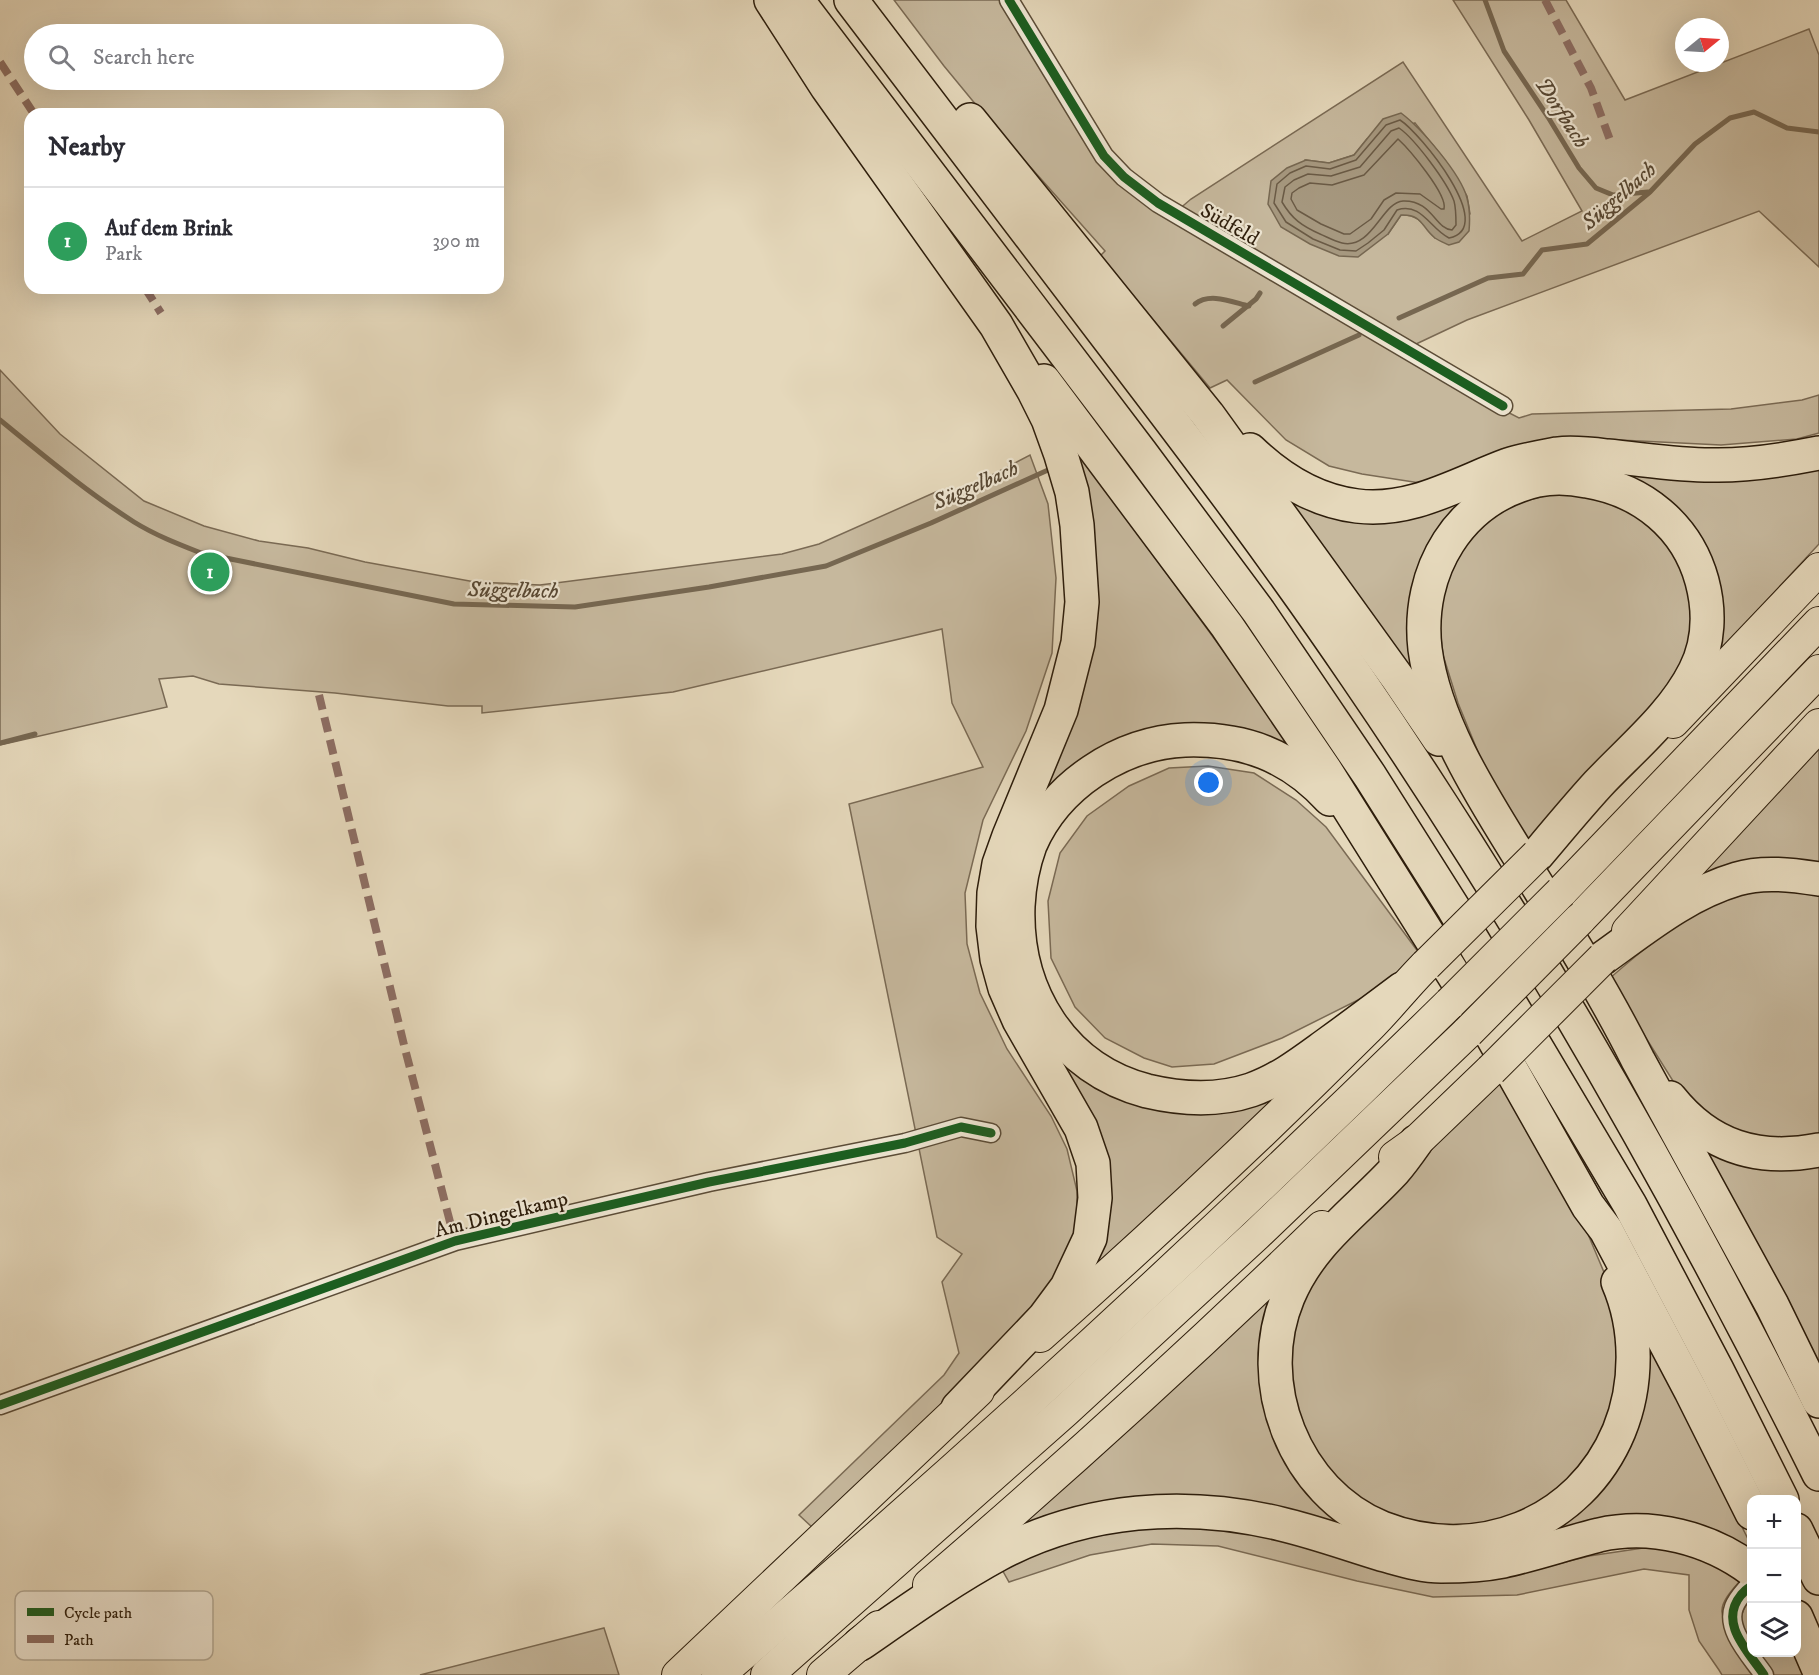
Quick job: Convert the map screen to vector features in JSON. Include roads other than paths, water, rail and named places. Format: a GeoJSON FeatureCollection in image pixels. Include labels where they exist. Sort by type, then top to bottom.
{"type":"FeatureCollection","features":[{"type":"Feature","properties":{"kind":"highway"},"geometry":{"type":"LineString","coordinates":[[771,0],[827,87],[996,325],[1048,419],[1072,492],[1077,525],[1082,602],[1078,643],[1061,710],[999,864],[994,893],[994,937],[1005,988],[1019,1020],[1081,1128],[1093,1163],[1095,1198],[1090,1238],[1067,1287],[1044,1318],[958,1408]]}},
{"type":"Feature","properties":{"kind":"highway"},"geometry":{"type":"LineString","coordinates":[[796,0],[1148,462],[1259,612],[1370,776],[1460,919],[1630,1205],[1780,1495]]}},
{"type":"Feature","properties":{"kind":"highway"},"geometry":{"type":"LineString","coordinates":[[851,0],[1170,418],[1295,588],[1413,761],[1490,880],[1570,1011],[1652,1154],[1752,1339],[1819,1474]]}},
{"type":"Feature","properties":{"kind":"highway"},"geometry":{"type":"LineString","coordinates":[[874,0],[1208,414],[1462,772],[1488,805]]}},
{"type":"Feature","properties":{"kind":"highway"},"geometry":{"type":"LineString","coordinates":[[996,325],[1019,347],[1227,626],[1325,770],[1388,868],[1492,1036],[1588,1206],[1606,1230],[1747,1503]]}},
{"type":"Feature","properties":{"kind":"highway"},"geometry":{"type":"LineString","coordinates":[[1208,414],[1268,468],[1289,482],[1331,501],[1357,507],[1383,507],[1409,503],[1437,495],[1510,464],[1560,454],[1587,454],[1711,465],[1778,462],[1819,453]]}},
{"type":"Feature","properties":{"kind":"highway"},"geometry":{"type":"LineString","coordinates":[[1537,855],[1594,788],[1661,719],[1680,695],[1695,670],[1705,642],[1706,594],[1698,567],[1671,524],[1650,505],[1631,494],[1603,483],[1570,478],[1539,480],[1510,490],[1476,510],[1459,526],[1445,547],[1433,569],[1427,593],[1425,648],[1433,688],[1444,720],[1488,805],[1619,1022],[1772,1305],[1819,1401]]}},
{"type":"Feature","properties":{"kind":"highway"},"geometry":{"type":"LineString","coordinates":[[678,1675],[958,1408],[1091,1291],[1269,1124],[1370,1026],[1402,989],[1537,855],[1580,817],[1629,768],[1819,568]]}},
{"type":"Feature","properties":{"kind":"highway"},"geometry":{"type":"LineString","coordinates":[[718,1675],[1078,1356],[1254,1192],[1450,1003],[1561,892],[1819,623]]}},
{"type":"Feature","properties":{"kind":"highway"},"geometry":{"type":"LineString","coordinates":[[767,1675],[1074,1403],[1256,1235],[1468,1032],[1819,671]]}},
{"type":"Feature","properties":{"kind":"highway"},"geometry":{"type":"LineString","coordinates":[[823,1675],[1102,1433],[1232,1314],[1391,1160],[1416,1142],[1603,958],[1819,725]]}},
{"type":"Feature","properties":{"kind":"highway"},"geometry":{"type":"LineString","coordinates":[[1388,868],[1364,843],[1316,784],[1294,766],[1262,751],[1233,742],[1200,740],[1155,743],[1123,753],[1095,769],[1072,788],[1050,812],[1030,845],[1019,885],[1017,933],[1024,970],[1038,1005],[1058,1035],[1080,1056],[1105,1074],[1138,1088],[1167,1096],[1198,1098],[1224,1096],[1249,1091],[1272,1082],[1298,1066],[1402,989]]}},
{"type":"Feature","properties":{"kind":"highway"},"geometry":{"type":"LineString","coordinates":[[1603,958],[1672,908],[1737,879],[1768,875],[1796,875],[1819,879]]}},
{"type":"Feature","properties":{"kind":"highway"},"geometry":{"type":"LineString","coordinates":[[1619,1022],[1646,1057],[1671,1100],[1696,1125],[1716,1138],[1743,1150],[1770,1155],[1819,1150]]}},
{"type":"Feature","properties":{"kind":"highway"},"geometry":{"type":"LineString","coordinates":[[1416,1142],[1395,1170],[1325,1238],[1311,1255],[1288,1298],[1278,1328],[1275,1354],[1274,1377],[1280,1410],[1288,1433],[1300,1456],[1336,1499],[1380,1527],[1402,1535],[1453,1542],[1482,1540],[1506,1534],[1533,1524],[1560,1509],[1581,1490],[1599,1468],[1614,1444],[1626,1416],[1632,1388],[1633,1357],[1630,1322],[1620,1287],[1597,1236],[1588,1206]]}},
{"type":"Feature","properties":{"kind":"highway"},"geometry":{"type":"LineString","coordinates":[[860,1644],[966,1573],[1001,1553],[1078,1524],[1104,1517],[1148,1511],[1173,1510],[1238,1515],[1282,1524],[1404,1560],[1438,1566],[1503,1561],[1602,1534],[1636,1531],[1666,1532],[1698,1541],[1722,1552],[1747,1576]]}},
{"type":"Feature","properties":{"kind":"highway"},"geometry":{"type":"LineString","coordinates":[[1801,1539],[1819,1578]]}},
{"type":"Feature","properties":{"kind":"highway"},"geometry":{"type":"LineString","coordinates":[[1801,1627],[1819,1671]]}},
{"type":"Feature","properties":{"kind":"highway"},"geometry":{"type":"LineString","coordinates":[[1801,1637],[1819,1671]]}},
{"type":"Feature","properties":{"kind":"street","name":"Südfeld"},"geometry":{"type":"LineString","coordinates":[[1009,0],[1104,156],[1124,177],[1158,203],[1503,406]]}},
{"type":"Feature","properties":{"kind":"street","name":"Am Dingelkamp"},"geometry":{"type":"LineString","coordinates":[[0,1405],[455,1241],[709,1182],[905,1143],[961,1127],[991,1133]]}},
{"type":"Feature","properties":{"kind":"street"},"geometry":{"type":"LineString","coordinates":[[1747,1584],[1732,1610],[1731,1621],[1738,1637],[1764,1675]]}},
{"type":"Feature","properties":{"kind":"water"},"geometry":{"type":"Polygon","coordinates":[[[1401,113],[1439,152],[1463,188],[1469,206],[1470,219],[1469,231],[1459,242],[1449,245],[1440,241],[1430,234],[1418,219],[1401,215],[1388,234],[1358,257],[1339,256],[1310,244],[1281,227],[1268,204],[1271,181],[1287,168],[1306,160],[1329,163],[1354,155],[1383,119],[1401,113]]]}},
{"type":"Feature","properties":{"kind":"waterway","name":"Dorfbach"},"geometry":{"type":"LineString","coordinates":[[1485,0],[1504,51],[1579,168],[1596,188],[1613,195],[1648,192]]}},
{"type":"Feature","properties":{"kind":"waterway","name":"Süggelbach"},"geometry":{"type":"LineString","coordinates":[[1399,318],[1488,278],[1523,274],[1542,250],[1587,244],[1650,192],[1695,144],[1730,118],[1754,112],[1787,128],[1819,132]]}},
{"type":"Feature","properties":{"kind":"waterway"},"geometry":{"type":"LineString","coordinates":[[1223,326],[1256,299],[1260,293]]}},
{"type":"Feature","properties":{"kind":"waterway"},"geometry":{"type":"LineString","coordinates":[[1195,304],[1201,300],[1214,298],[1249,306]]}},
{"type":"Feature","properties":{"kind":"waterway","name":"Süggelbach"},"geometry":{"type":"LineString","coordinates":[[1255,382],[1359,335]]}},
{"type":"Feature","properties":{"kind":"waterway","name":"Süggelbach"},"geometry":{"type":"LineString","coordinates":[[0,420],[66,473],[134,522],[201,553],[454,604],[575,607],[709,587],[826,566],[931,523],[1048,470]]}},
{"type":"Feature","properties":{"kind":"waterway"},"geometry":{"type":"LineString","coordinates":[[0,743],[35,734]]}},
{"type":"Feature","properties":{"kind":"place","name":"Auf dem Brink"},"geometry":{"type":"Point","coordinates":[210,572]}}]}
